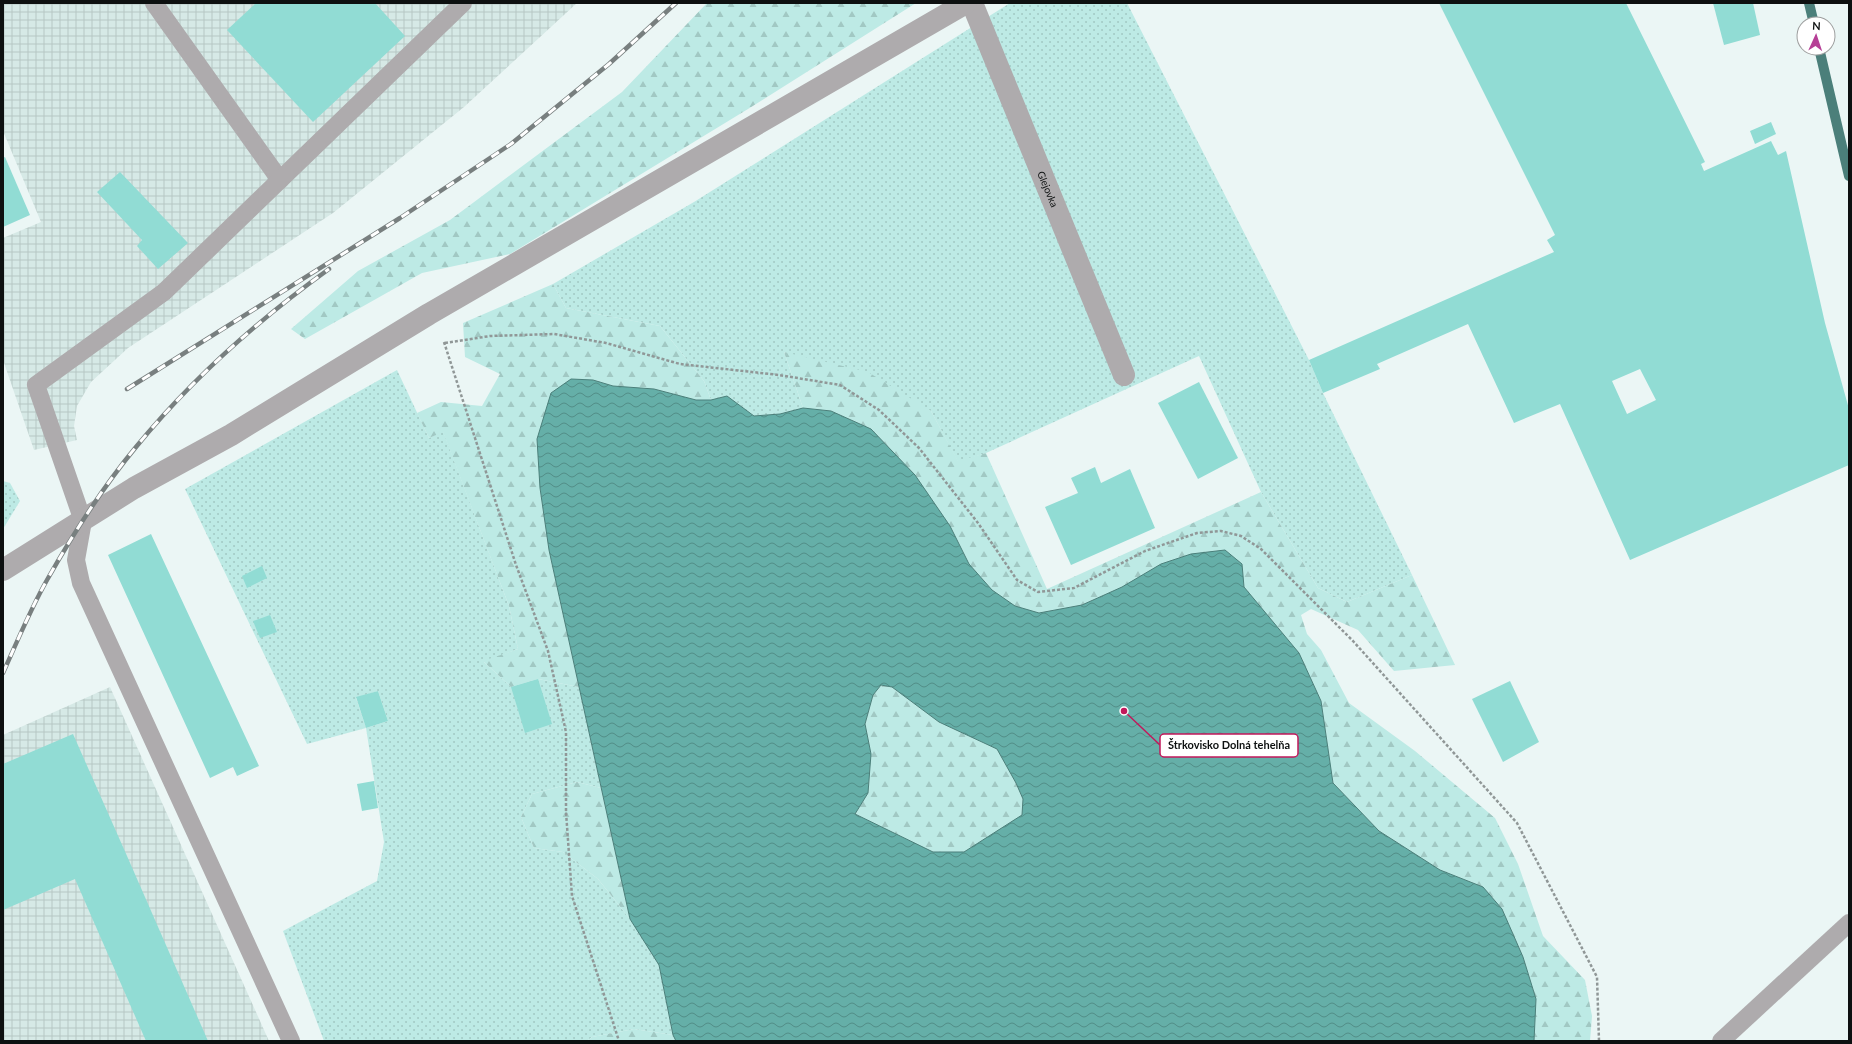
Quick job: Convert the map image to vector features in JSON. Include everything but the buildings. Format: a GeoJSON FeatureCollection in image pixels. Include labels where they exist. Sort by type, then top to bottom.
{"type":"FeatureCollection","features":[{"type":"Feature","properties":{"kind":"street"},"geometry":{"type":"LineString","coordinates":[[3,570],[134,488],[244,427],[428,314],[966,3]]}},
{"type":"Feature","properties":{"kind":"street","name":"Glejovka"},"geometry":{"type":"LineString","coordinates":[[972,3],[1124,375]]}},
{"type":"Feature","properties":{"kind":"lane"},"geometry":{"type":"LineString","coordinates":[[154,3],[280,180]]}},
{"type":"Feature","properties":{"kind":"lane"},"geometry":{"type":"LineString","coordinates":[[291,1041],[81,583],[76,560],[83,521],[36,385],[164,292],[463,3]]}},
{"type":"Feature","properties":{"kind":"lane"},"geometry":{"type":"LineString","coordinates":[[1721,1041],[1849,923]]}},
{"type":"Feature","properties":{"kind":"path"},"geometry":{"type":"LineString","coordinates":[[428,314],[445,343],[516,565],[548,651],[566,732],[566,812],[572,896],[619,1041]]}},
{"type":"Feature","properties":{"kind":"path"},"geometry":{"type":"LineString","coordinates":[[445,343],[490,336],[554,334],[606,343],[680,364],[779,375],[840,385],[878,410],[918,448],[978,523],[1017,580],[1038,592],[1074,588],[1145,550],[1197,533],[1221,531],[1241,536],[1261,549],[1353,641],[1517,823],[1597,977],[1600,1041]]}},
{"type":"Feature","properties":{"kind":"shaded area"},"geometry":{"type":"Polygon","coordinates":[[[3,3],[577,3],[464,107],[333,213],[128,348],[91,382],[77,406],[74,426],[77,440],[34,450],[3,360],[3,238],[41,222],[3,131],[3,3]]]}},
{"type":"Feature","properties":{"kind":"shaded area"},"geometry":{"type":"Polygon","coordinates":[[[110,687],[269,1041],[3,1041],[3,735],[110,687]]]}},
{"type":"Feature","properties":{"kind":"green space"},"geometry":{"type":"Polygon","coordinates":[[[707,3],[916,3],[748,109],[510,254],[422,273],[305,339],[291,329],[358,271],[450,220],[622,92],[707,3]]]}},
{"type":"Feature","properties":{"kind":"green space"},"geometry":{"type":"Polygon","coordinates":[[[1010,3],[1127,3],[1309,360],[1323,393],[1412,575],[1347,602],[1318,588],[1261,492],[1199,356],[986,453],[958,462],[931,411],[784,352],[803,408],[780,414],[754,416],[727,396],[711,400],[704,381],[660,326],[566,308],[553,284],[694,202],[1010,3]]]}},
{"type":"Feature","properties":{"kind":"green space"},"geometry":{"type":"Polygon","coordinates":[[[553,284],[566,308],[660,326],[704,381],[711,400],[696,400],[654,389],[613,386],[593,380],[540,488],[549,550],[579,687],[538,679],[511,687],[483,661],[518,649],[509,606],[443,432],[429,438],[417,413],[441,402],[482,406],[500,374],[465,357],[463,323],[553,284]]]}},
{"type":"Feature","properties":{"kind":"green space"},"geometry":{"type":"Polygon","coordinates":[[[784,352],[868,372],[931,411],[958,461],[986,453],[1047,589],[1261,492],[1318,588],[1347,602],[1412,575],[1455,665],[1394,671],[1358,630],[1311,609],[1301,615],[1307,634],[1321,650],[1349,703],[1415,751],[1495,818],[1518,864],[1543,936],[1585,980],[1592,1016],[1590,1041],[1534,1041],[1536,999],[1523,957],[1502,909],[1483,887],[1440,870],[1379,831],[1333,783],[1321,701],[1299,653],[1244,587],[1241,564],[1122,587],[1082,605],[1039,613],[1015,606],[992,590],[969,564],[950,526],[915,475],[871,429],[831,411],[803,408],[784,352]]]}},
{"type":"Feature","properties":{"kind":"green space"},"geometry":{"type":"Polygon","coordinates":[[[397,370],[429,438],[443,431],[509,606],[518,649],[484,662],[511,687],[538,679],[579,687],[601,788],[577,782],[532,794],[521,817],[534,848],[563,852],[598,879],[630,919],[659,965],[673,1035],[634,1029],[592,1037],[587,1041],[324,1041],[283,931],[377,881],[384,842],[366,728],[307,744],[185,489],[397,370]],[[378,691],[356,698],[366,728],[388,721],[378,691]]]}},
{"type":"Feature","properties":{"kind":"green space"},"geometry":{"type":"Polygon","coordinates":[[[3,481],[10,483],[20,501],[3,529],[3,481]]]}},
{"type":"Feature","properties":{"kind":"green space"},"geometry":{"type":"Polygon","coordinates":[[[881,685],[892,687],[939,722],[997,749],[1023,799],[1023,815],[964,852],[933,852],[855,814],[868,793],[871,754],[865,725],[873,695],[881,685]]]}},
{"type":"Feature","properties":{"kind":"green space"},"geometry":{"type":"Polygon","coordinates":[[[577,782],[601,788],[630,919],[598,879],[563,852],[534,848],[521,817],[532,794],[577,782]]]}},
{"type":"Feature","properties":{"kind":"green space"},"geometry":{"type":"Polygon","coordinates":[[[634,1029],[673,1035],[676,1041],[587,1041],[592,1037],[634,1029]]]}},
{"type":"Feature","properties":{"kind":"water"},"geometry":{"type":"Polygon","coordinates":[[[571,379],[593,380],[613,386],[654,389],[696,400],[711,400],[727,396],[754,416],[780,414],[803,408],[831,411],[871,429],[915,475],[950,526],[969,564],[992,590],[1015,606],[1039,613],[1082,605],[1122,587],[1161,564],[1191,554],[1225,550],[1242,564],[1244,587],[1299,653],[1321,701],[1333,783],[1379,831],[1440,870],[1483,887],[1502,909],[1523,957],[1536,999],[1534,1041],[676,1041],[673,1035],[659,965],[630,919],[549,550],[540,488],[537,439],[551,393],[571,379]],[[881,685],[873,695],[865,724],[871,754],[868,793],[855,814],[933,852],[964,852],[1022,815],[1023,799],[997,749],[939,722],[892,687],[881,685]]]}},
{"type":"Feature","properties":{"kind":"waterway"},"geometry":{"type":"LineString","coordinates":[[1809,3],[1812,16]]}},
{"type":"Feature","properties":{"kind":"waterway"},"geometry":{"type":"LineString","coordinates":[[1821,56],[1849,176]]}},
{"type":"Feature","properties":{"kind":"railway"},"geometry":{"type":"LineString","coordinates":[[127,389],[400,218],[511,144],[609,64],[676,3]]}},
{"type":"Feature","properties":{"kind":"railway"},"geometry":{"type":"LineString","coordinates":[[3,673],[47,580],[100,495],[123,463],[179,398],[226,352],[277,309],[329,269]]}},
{"type":"Feature","properties":{"kind":"place","name":"Štrkovisko Dolná tehelňa"},"geometry":{"type":"Point","coordinates":[1124,711]}}]}
